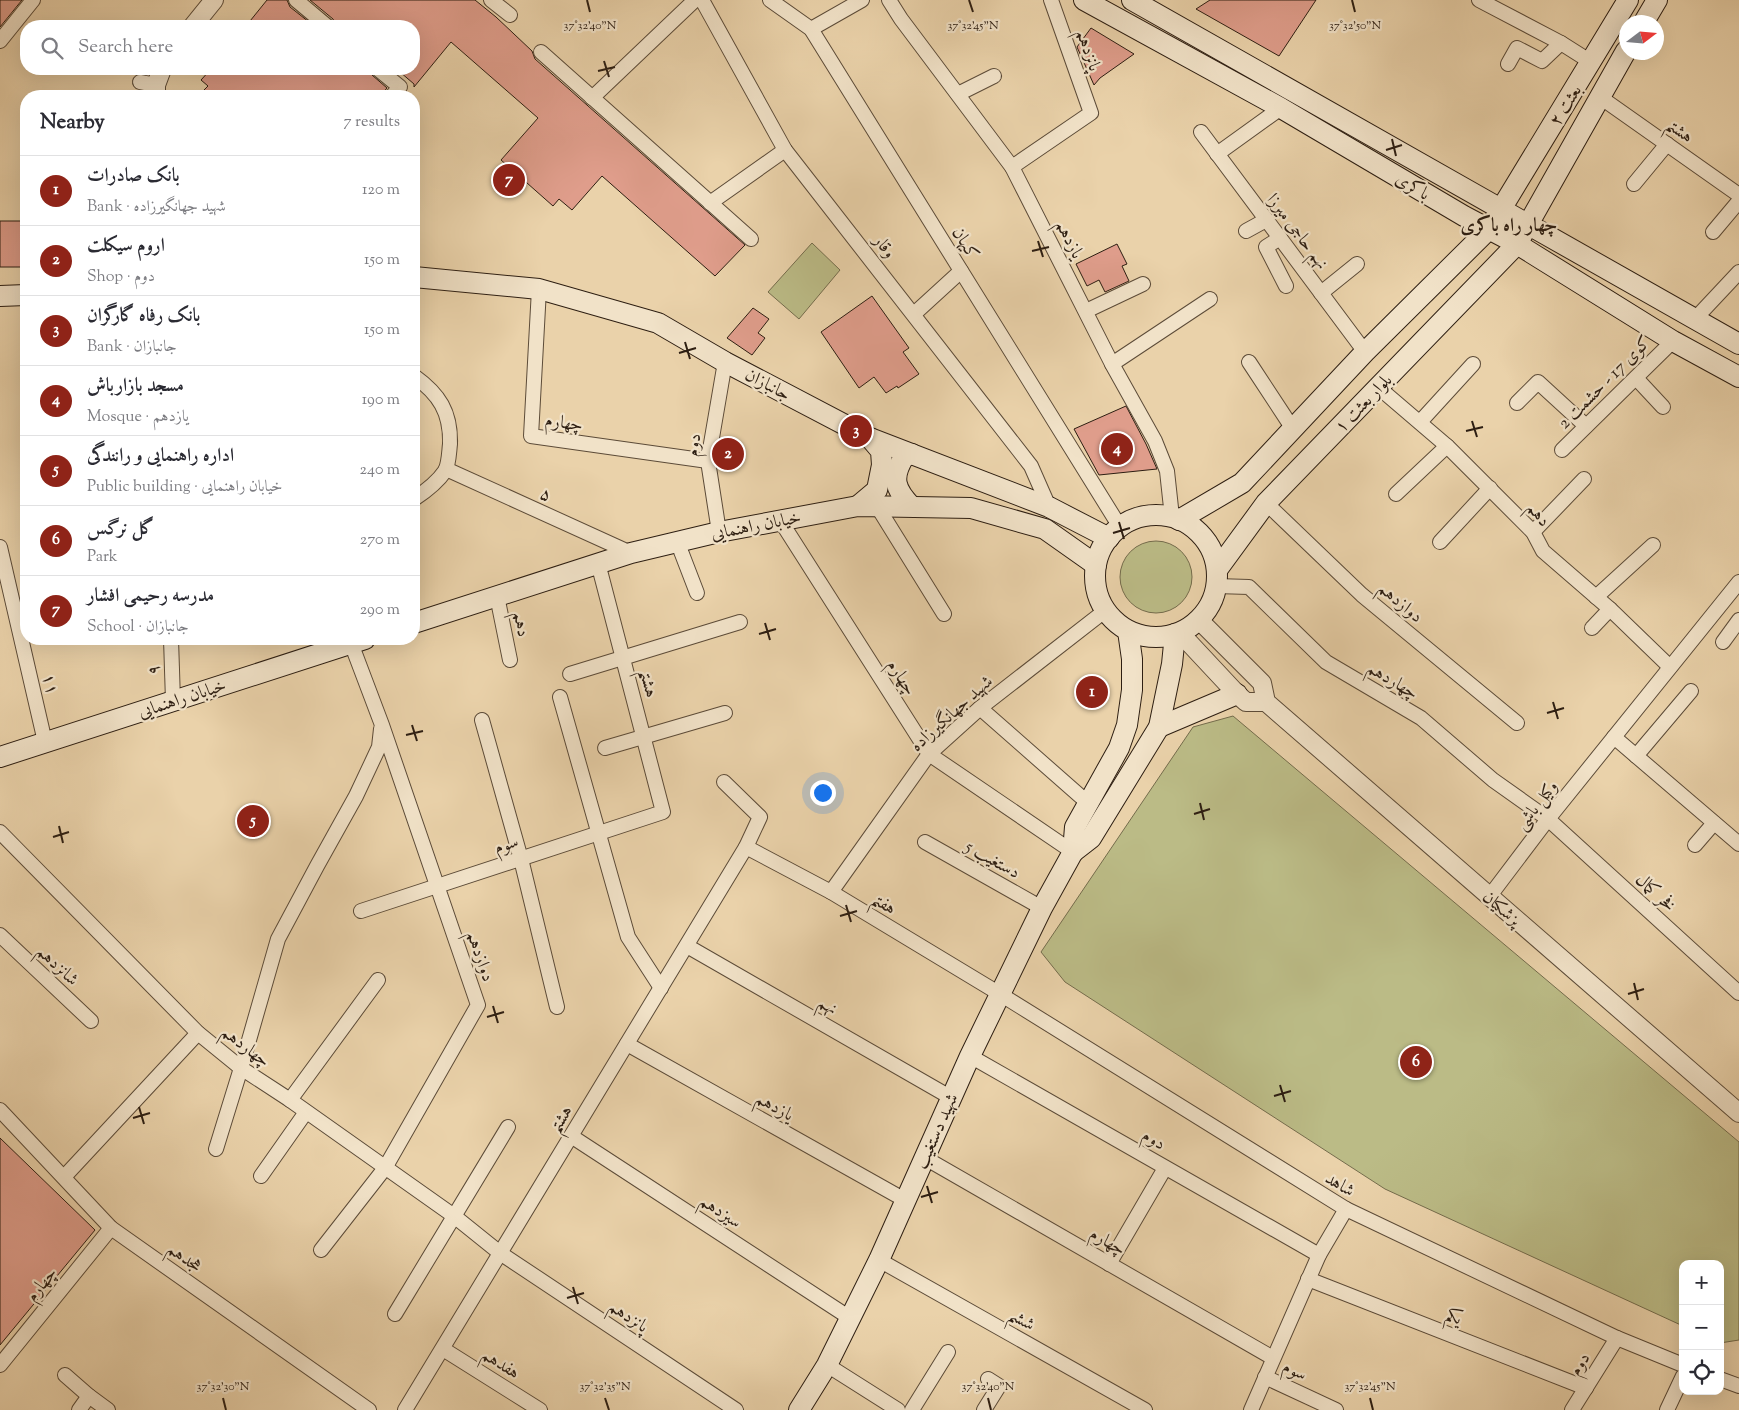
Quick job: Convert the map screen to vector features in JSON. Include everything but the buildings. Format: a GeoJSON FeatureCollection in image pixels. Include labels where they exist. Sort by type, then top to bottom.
{"type":"FeatureCollection","features":[{"type":"Feature","properties":{"kind":"main road","name":"باکری"},"geometry":{"type":"LineString","coordinates":[[1084,0],[1281,108],[1517,244],[1673,341],[1739,377]]}},
{"type":"Feature","properties":{"kind":"main road","name":"باکری"},"geometry":{"type":"LineString","coordinates":[[1132,0],[1739,344]]}},
{"type":"Feature","properties":{"kind":"main road","name":"بعثت ۲"},"geometry":{"type":"LineString","coordinates":[[1488,229],[1628,0]]}},
{"type":"Feature","properties":{"kind":"main road"},"geometry":{"type":"LineString","coordinates":[[1648,15],[1657,0]]}},
{"type":"Feature","properties":{"kind":"main road","name":"بعثت ۲"},"geometry":{"type":"LineString","coordinates":[[1517,244],[1621,60]]}},
{"type":"Feature","properties":{"kind":"main road","name":"بلوار بعثت ۱"},"geometry":{"type":"LineString","coordinates":[[1175,518],[1242,483],[1365,352],[1488,229]]}},
{"type":"Feature","properties":{"kind":"main road","name":"بلوار بعثت ۱"},"geometry":{"type":"LineString","coordinates":[[1216,578],[1266,503],[1517,244]]}},
{"type":"Feature","properties":{"kind":"main road","name":"جانبازان"},"geometry":{"type":"LineString","coordinates":[[420,278],[539,289],[658,323],[725,362],[870,438],[1115,532]]}},
{"type":"Feature","properties":{"kind":"main road"},"geometry":{"type":"LineString","coordinates":[[0,296],[20,294]]}},
{"type":"Feature","properties":{"kind":"main road"},"geometry":{"type":"LineString","coordinates":[[868,506],[877,490],[882,465],[881,451],[870,438]]}},
{"type":"Feature","properties":{"kind":"main road"},"geometry":{"type":"LineString","coordinates":[[911,506],[901,496],[896,478],[897,468],[904,457],[912,454]]}},
{"type":"Feature","properties":{"kind":"main road","name":"خیابان راهنمایی"},"geometry":{"type":"LineString","coordinates":[[420,621],[631,553],[677,541],[780,520],[868,506],[971,508],[1044,529],[1096,566]]}},
{"type":"Feature","properties":{"kind":"main road"},"geometry":{"type":"LineString","coordinates":[[1158,515],[1175,518],[1193,528],[1205,539],[1213,554],[1216,578],[1213,598],[1199,620],[1178,634],[1156,638],[1137,634],[1116,622],[1106,610],[1099,596],[1095,581],[1096,566],[1101,551],[1115,532],[1132,520],[1158,515]]}},
{"type":"Feature","properties":{"kind":"main road"},"geometry":{"type":"LineString","coordinates":[[1073,852],[1075,827],[1119,748],[1127,725],[1132,690],[1132,659],[1128,630]]}},
{"type":"Feature","properties":{"kind":"main road"},"geometry":{"type":"LineString","coordinates":[[1073,852],[1091,838],[1159,727],[1178,634]]}},
{"type":"Feature","properties":{"kind":"main road","name":"خیابان راهنمایی"},"geometry":{"type":"LineString","coordinates":[[0,757],[338,645]]}},
{"type":"Feature","properties":{"kind":"main road"},"geometry":{"type":"LineString","coordinates":[[1159,727],[1237,694]]}},
{"type":"Feature","properties":{"kind":"main road","name":"شهید دستغیب"},"geometry":{"type":"LineString","coordinates":[[799,1410],[827,1365],[880,1260],[904,1200],[925,1158],[950,1097],[1042,908],[1073,852]]}},
{"type":"Feature","properties":{"kind":"street"},"geometry":{"type":"LineString","coordinates":[[0,41],[33,0]]}},
{"type":"Feature","properties":{"kind":"street"},"geometry":{"type":"LineString","coordinates":[[198,20],[214,0]]}},
{"type":"Feature","properties":{"kind":"street"},"geometry":{"type":"LineString","coordinates":[[296,0],[320,20]]}},
{"type":"Feature","properties":{"kind":"street"},"geometry":{"type":"LineString","coordinates":[[491,0],[510,16]]}},
{"type":"Feature","properties":{"kind":"street"},"geometry":{"type":"LineString","coordinates":[[592,98],[695,0]]}},
{"type":"Feature","properties":{"kind":"street","name":"وقار"},"geometry":{"type":"LineString","coordinates":[[702,0],[785,150],[1031,466],[1049,507]]}},
{"type":"Feature","properties":{"kind":"street"},"geometry":{"type":"LineString","coordinates":[[770,0],[811,29],[845,4],[862,0]]}},
{"type":"Feature","properties":{"kind":"street","name":"یازدهم"},"geometry":{"type":"LineString","coordinates":[[889,0],[1012,167],[1112,364],[1155,441],[1167,471],[1175,518]]}},
{"type":"Feature","properties":{"kind":"street","name":"پانزدهم"},"geometry":{"type":"LineString","coordinates":[[1012,167],[1091,113],[1051,0]]}},
{"type":"Feature","properties":{"kind":"street"},"geometry":{"type":"LineString","coordinates":[[1479,0],[1561,43],[1591,62]]}},
{"type":"Feature","properties":{"kind":"street","name":"کیهان"},"geometry":{"type":"LineString","coordinates":[[811,29],[961,271],[1115,532]]}},
{"type":"Feature","properties":{"kind":"street"},"geometry":{"type":"LineString","coordinates":[[1508,64],[1517,48],[1542,61],[1561,43]]}},
{"type":"Feature","properties":{"kind":"street"},"geometry":{"type":"LineString","coordinates":[[541,52],[751,240]]}},
{"type":"Feature","properties":{"kind":"street"},"geometry":{"type":"LineString","coordinates":[[385,75],[400,87],[397,90]]}},
{"type":"Feature","properties":{"kind":"street"},"geometry":{"type":"LineString","coordinates":[[958,94],[994,76]]}},
{"type":"Feature","properties":{"kind":"street","name":"هشتم"},"geometry":{"type":"LineString","coordinates":[[1600,97],[1739,195]]}},
{"type":"Feature","properties":{"kind":"street"},"geometry":{"type":"LineString","coordinates":[[1217,154],[1281,108]]}},
{"type":"Feature","properties":{"kind":"street","name":"نهم حاجی میرزا"},"geometry":{"type":"LineString","coordinates":[[1201,132],[1365,352]]}},
{"type":"Feature","properties":{"kind":"street"},"geometry":{"type":"LineString","coordinates":[[1634,184],[1667,144]]}},
{"type":"Feature","properties":{"kind":"street"},"geometry":{"type":"LineString","coordinates":[[710,203],[785,150]]}},
{"type":"Feature","properties":{"kind":"street"},"geometry":{"type":"LineString","coordinates":[[1713,232],[1739,200]]}},
{"type":"Feature","properties":{"kind":"street"},"geometry":{"type":"LineString","coordinates":[[1246,231],[1266,220]]}},
{"type":"Feature","properties":{"kind":"street"},"geometry":{"type":"LineString","coordinates":[[1280,238],[1266,248],[1286,286]]}},
{"type":"Feature","properties":{"kind":"street"},"geometry":{"type":"LineString","coordinates":[[1321,293],[1357,264]]}},
{"type":"Feature","properties":{"kind":"street"},"geometry":{"type":"LineString","coordinates":[[914,314],[961,271]]}},
{"type":"Feature","properties":{"kind":"street"},"geometry":{"type":"LineString","coordinates":[[1694,320],[1739,272]]}},
{"type":"Feature","properties":{"kind":"street"},"geometry":{"type":"LineString","coordinates":[[1086,311],[1143,284]]}},
{"type":"Feature","properties":{"kind":"street","name":"چهارم"},"geometry":{"type":"LineString","coordinates":[[539,289],[531,436],[708,461]]}},
{"type":"Feature","properties":{"kind":"street"},"geometry":{"type":"LineString","coordinates":[[1112,364],[1210,299]]}},
{"type":"Feature","properties":{"kind":"street","name":"کوی 17 - حشمت 2"},"geometry":{"type":"LineString","coordinates":[[1562,450],[1673,341]]}},
{"type":"Feature","properties":{"kind":"street","name":"دوم"},"geometry":{"type":"LineString","coordinates":[[719,532],[708,461],[725,362]]}},
{"type":"Feature","properties":{"kind":"street"},"geometry":{"type":"LineString","coordinates":[[1249,362],[1293,429]]}},
{"type":"Feature","properties":{"kind":"street"},"geometry":{"type":"LineString","coordinates":[[1420,422],[1473,364]]}},
{"type":"Feature","properties":{"kind":"street"},"geometry":{"type":"LineString","coordinates":[[1636,378],[1663,407]]}},
{"type":"Feature","properties":{"kind":"street"},"geometry":{"type":"LineString","coordinates":[[420,381],[432,390],[444,408],[450,429],[450,451],[446,469],[432,487],[420,495]]}},
{"type":"Feature","properties":{"kind":"street"},"geometry":{"type":"LineString","coordinates":[[1517,403],[1538,382],[1586,426]]}},
{"type":"Feature","properties":{"kind":"street","name":"دهم"},"geometry":{"type":"LineString","coordinates":[[1378,386],[1447,446],[1490,488],[1533,532],[1543,551],[1610,608],[1626,632],[1670,667]]}},
{"type":"Feature","properties":{"kind":"street"},"geometry":{"type":"LineString","coordinates":[[1396,494],[1447,446]]}},
{"type":"Feature","properties":{"kind":"street","name":"۵"},"geometry":{"type":"LineString","coordinates":[[446,469],[631,553]]}},
{"type":"Feature","properties":{"kind":"street"},"geometry":{"type":"LineString","coordinates":[[1533,532],[1584,479]]}},
{"type":"Feature","properties":{"kind":"street"},"geometry":{"type":"LineString","coordinates":[[1440,542],[1490,488]]}},
{"type":"Feature","properties":{"kind":"street","name":"دوازدهم"},"geometry":{"type":"LineString","coordinates":[[1266,503],[1362,595],[1517,723]]}},
{"type":"Feature","properties":{"kind":"street"},"geometry":{"type":"LineString","coordinates":[[868,506],[944,614]]}},
{"type":"Feature","properties":{"kind":"street","name":"چهارم"},"geometry":{"type":"LineString","coordinates":[[780,520],[929,754]]}},
{"type":"Feature","properties":{"kind":"street"},"geometry":{"type":"LineString","coordinates":[[677,541],[697,593]]}},
{"type":"Feature","properties":{"kind":"street"},"geometry":{"type":"LineString","coordinates":[[1596,598],[1653,545]]}},
{"type":"Feature","properties":{"kind":"street","name":"۱۱"},"geometry":{"type":"LineString","coordinates":[[0,547],[20,634]]}},
{"type":"Feature","properties":{"kind":"street","name":"هشتم"},"geometry":{"type":"LineString","coordinates":[[598,564],[663,812]]}},
{"type":"Feature","properties":{"kind":"street","name":"چهاردهم"},"geometry":{"type":"LineString","coordinates":[[1216,578],[1249,587],[1326,662],[1421,718],[1493,780],[1548,819]]}},
{"type":"Feature","properties":{"kind":"street","name":"وکیل باشی"},"geometry":{"type":"LineString","coordinates":[[1488,896],[1739,582]]}},
{"type":"Feature","properties":{"kind":"street","name":"دهم"},"geometry":{"type":"LineString","coordinates":[[497,596],[510,660]]}},
{"type":"Feature","properties":{"kind":"street"},"geometry":{"type":"LineString","coordinates":[[1592,628],[1610,608]]}},
{"type":"Feature","properties":{"kind":"street","name":"شهید جهانگیرزاده"},"geometry":{"type":"LineString","coordinates":[[831,892],[929,754],[980,708],[1106,610]]}},
{"type":"Feature","properties":{"kind":"street","name":"پزشکیان"},"geometry":{"type":"LineString","coordinates":[[1199,620],[1262,683],[1266,702],[1739,1112]]}},
{"type":"Feature","properties":{"kind":"street"},"geometry":{"type":"LineString","coordinates":[[1722,642],[1739,620]]}},
{"type":"Feature","properties":{"kind":"street"},"geometry":{"type":"LineString","coordinates":[[570,674],[740,622]]}},
{"type":"Feature","properties":{"kind":"street"},"geometry":{"type":"LineString","coordinates":[[1178,634],[1246,702],[1266,702]]}},
{"type":"Feature","properties":{"kind":"street","name":"۱۱"},"geometry":{"type":"LineString","coordinates":[[23,645],[45,742]]}},
{"type":"Feature","properties":{"kind":"street","name":"۹"},"geometry":{"type":"LineString","coordinates":[[171,645],[173,701]]}},
{"type":"Feature","properties":{"kind":"street","name":"دوازدهم"},"geometry":{"type":"LineString","coordinates":[[321,1250],[385,1168],[478,1005],[382,725],[348,645]]}},
{"type":"Feature","properties":{"kind":"street"},"geometry":{"type":"LineString","coordinates":[[1636,756],[1691,691]]}},
{"type":"Feature","properties":{"kind":"street"},"geometry":{"type":"LineString","coordinates":[[560,697],[628,937],[661,988]]}},
{"type":"Feature","properties":{"kind":"street"},"geometry":{"type":"LineString","coordinates":[[980,708],[1088,803]]}},
{"type":"Feature","properties":{"kind":"street"},"geometry":{"type":"LineString","coordinates":[[605,748],[725,714]]}},
{"type":"Feature","properties":{"kind":"street"},"geometry":{"type":"LineString","coordinates":[[482,720],[521,859],[557,1007]]}},
{"type":"Feature","properties":{"kind":"street"},"geometry":{"type":"LineString","coordinates":[[216,1149],[278,939],[356,796],[379,747],[382,725]]}},
{"type":"Feature","properties":{"kind":"street"},"geometry":{"type":"LineString","coordinates":[[1614,737],[1739,844]]}},
{"type":"Feature","properties":{"kind":"street"},"geometry":{"type":"LineString","coordinates":[[929,754],[1073,852]]}},
{"type":"Feature","properties":{"kind":"street","name":"هشتم"},"geometry":{"type":"LineString","coordinates":[[405,1410],[746,847],[760,817],[724,782]]}},
{"type":"Feature","properties":{"kind":"street","name":"سوم"},"geometry":{"type":"LineString","coordinates":[[361,911],[663,812]]}},
{"type":"Feature","properties":{"kind":"street","name":"فخر کمال"},"geometry":{"type":"LineString","coordinates":[[1548,819],[1739,993]]}},
{"type":"Feature","properties":{"kind":"street"},"geometry":{"type":"LineString","coordinates":[[1695,845],[1714,823]]}},
{"type":"Feature","properties":{"kind":"street","name":"چهاردهم"},"geometry":{"type":"LineString","coordinates":[[0,832],[198,1033],[241,1068],[290,1100],[454,1216],[500,1253]]}},
{"type":"Feature","properties":{"kind":"street","name":"دستغیب 5"},"geometry":{"type":"LineString","coordinates":[[925,842],[1042,908]]}},
{"type":"Feature","properties":{"kind":"street","name":"هفتم"},"geometry":{"type":"LineString","coordinates":[[746,847],[831,892],[1000,994]]}},
{"type":"Feature","properties":{"kind":"street","name":"شانزدهم"},"geometry":{"type":"LineString","coordinates":[[0,935],[91,1021]]}},
{"type":"Feature","properties":{"kind":"street","name":"نهم"},"geometry":{"type":"LineString","coordinates":[[686,946],[950,1097]]}},
{"type":"Feature","properties":{"kind":"street"},"geometry":{"type":"LineString","coordinates":[[290,1100],[378,980]]}},
{"type":"Feature","properties":{"kind":"street","name":"شاهد"},"geometry":{"type":"LineString","coordinates":[[1000,994],[1346,1209],[1617,1338],[1679,1363]]}},
{"type":"Feature","properties":{"kind":"street"},"geometry":{"type":"LineString","coordinates":[[64,1177],[198,1033]]}},
{"type":"Feature","properties":{"kind":"street","name":"یازدهم"},"geometry":{"type":"LineString","coordinates":[[627,1044],[904,1200]]}},
{"type":"Feature","properties":{"kind":"street","name":"دوم"},"geometry":{"type":"LineString","coordinates":[[970,1056],[1319,1255]]}},
{"type":"Feature","properties":{"kind":"street","name":"هجدهم"},"geometry":{"type":"LineString","coordinates":[[0,1110],[111,1228],[370,1410]]}},
{"type":"Feature","properties":{"kind":"street"},"geometry":{"type":"LineString","coordinates":[[261,1176],[306,1112]]}},
{"type":"Feature","properties":{"kind":"street"},"geometry":{"type":"LineString","coordinates":[[395,1314],[508,1127]]}},
{"type":"Feature","properties":{"kind":"street","name":"سیزدهم"},"geometry":{"type":"LineString","coordinates":[[571,1136],[850,1318]]}},
{"type":"Feature","properties":{"kind":"street","name":"چهارم"},"geometry":{"type":"LineString","coordinates":[[925,1158],[1273,1358]]}},
{"type":"Feature","properties":{"kind":"street"},"geometry":{"type":"LineString","coordinates":[[1109,1264],[1165,1168]]}},
{"type":"Feature","properties":{"kind":"street"},"geometry":{"type":"LineString","coordinates":[[1251,1410],[1319,1255],[1346,1209]]}},
{"type":"Feature","properties":{"kind":"street","name":"چهارم"},"geometry":{"type":"LineString","coordinates":[[0,1364],[111,1228]]}},
{"type":"Feature","properties":{"kind":"street","name":"پانزدهم"},"geometry":{"type":"LineString","coordinates":[[500,1253],[736,1410]]}},
{"type":"Feature","properties":{"kind":"street","name":"ششم"},"geometry":{"type":"LineString","coordinates":[[880,1260],[1145,1410]]}},
{"type":"Feature","properties":{"kind":"street","name":"یکم"},"geometry":{"type":"LineString","coordinates":[[1308,1279],[1586,1388]]}},
{"type":"Feature","properties":{"kind":"street","name":"دوم"},"geometry":{"type":"LineString","coordinates":[[1572,1410],[1617,1338]]}},
{"type":"Feature","properties":{"kind":"street","name":"هفدهم"},"geometry":{"type":"LineString","coordinates":[[443,1349],[540,1410]]}},
{"type":"Feature","properties":{"kind":"street"},"geometry":{"type":"LineString","coordinates":[[912,1410],[948,1352]]}},
{"type":"Feature","properties":{"kind":"street"},"geometry":{"type":"LineString","coordinates":[[827,1365],[898,1410]]}},
{"type":"Feature","properties":{"kind":"street"},"geometry":{"type":"LineString","coordinates":[[65,1375],[108,1410]]}},
{"type":"Feature","properties":{"kind":"street","name":"سوم"},"geometry":{"type":"LineString","coordinates":[[1265,1377],[1336,1410]]}},
{"type":"Feature","properties":{"kind":"street"},"geometry":{"type":"LineString","coordinates":[[984,1410],[999,1386],[988,1379]]}},
{"type":"Feature","properties":{"kind":"street"},"geometry":{"type":"LineString","coordinates":[[1724,1380],[1739,1386]]}},
{"type":"Feature","properties":{"kind":"street"},"geometry":{"type":"LineString","coordinates":[[1667,1410],[1679,1384]]}},
{"type":"Feature","properties":{"kind":"street"},"geometry":{"type":"LineString","coordinates":[[79,1410],[89,1396]]}},
{"type":"Feature","properties":{"kind":"green space"},"geometry":{"type":"Polygon","coordinates":[[[812,243],[840,270],[799,319],[768,292],[812,243]]]}},
{"type":"Feature","properties":{"kind":"green space"},"geometry":{"type":"Polygon","coordinates":[[[1156,541],[1176,547],[1186,557],[1192,577],[1186,597],[1176,607],[1156,613],[1136,607],[1126,597],[1120,577],[1126,557],[1136,547],[1156,541]]]}},
{"type":"Feature","properties":{"kind":"green space"},"geometry":{"type":"Polygon","coordinates":[[[1233,716],[1739,1142],[1739,1340],[1724,1342],[1724,1260],[1679,1260],[1679,1324],[1385,1189],[1065,982],[1041,952],[1193,727],[1233,716]]]}},
{"type":"Feature","properties":{"kind":"place","name":"مدرسه رحیمی افشار"},"geometry":{"type":"Point","coordinates":[509,180]}},
{"type":"Feature","properties":{"kind":"place","name":"بانک رفاه گارگران"},"geometry":{"type":"Point","coordinates":[856,431]}},
{"type":"Feature","properties":{"kind":"place","name":"مسجد بازارباش"},"geometry":{"type":"Point","coordinates":[1117,449]}},
{"type":"Feature","properties":{"kind":"place","name":"اروم سیکلت"},"geometry":{"type":"Point","coordinates":[728,454]}},
{"type":"Feature","properties":{"kind":"place","name":"بانک صادرات"},"geometry":{"type":"Point","coordinates":[1092,692]}},
{"type":"Feature","properties":{"kind":"place","name":"اداره راهنمایی و رانندگی"},"geometry":{"type":"Point","coordinates":[253,821]}},
{"type":"Feature","properties":{"kind":"place","name":"گل نرگس"},"geometry":{"type":"Point","coordinates":[1416,1062]}},
{"type":"Feature","properties":{"kind":"district","name":"چهار راه باکری"},"geometry":{"type":"Point","coordinates":[1509,224]}}]}
